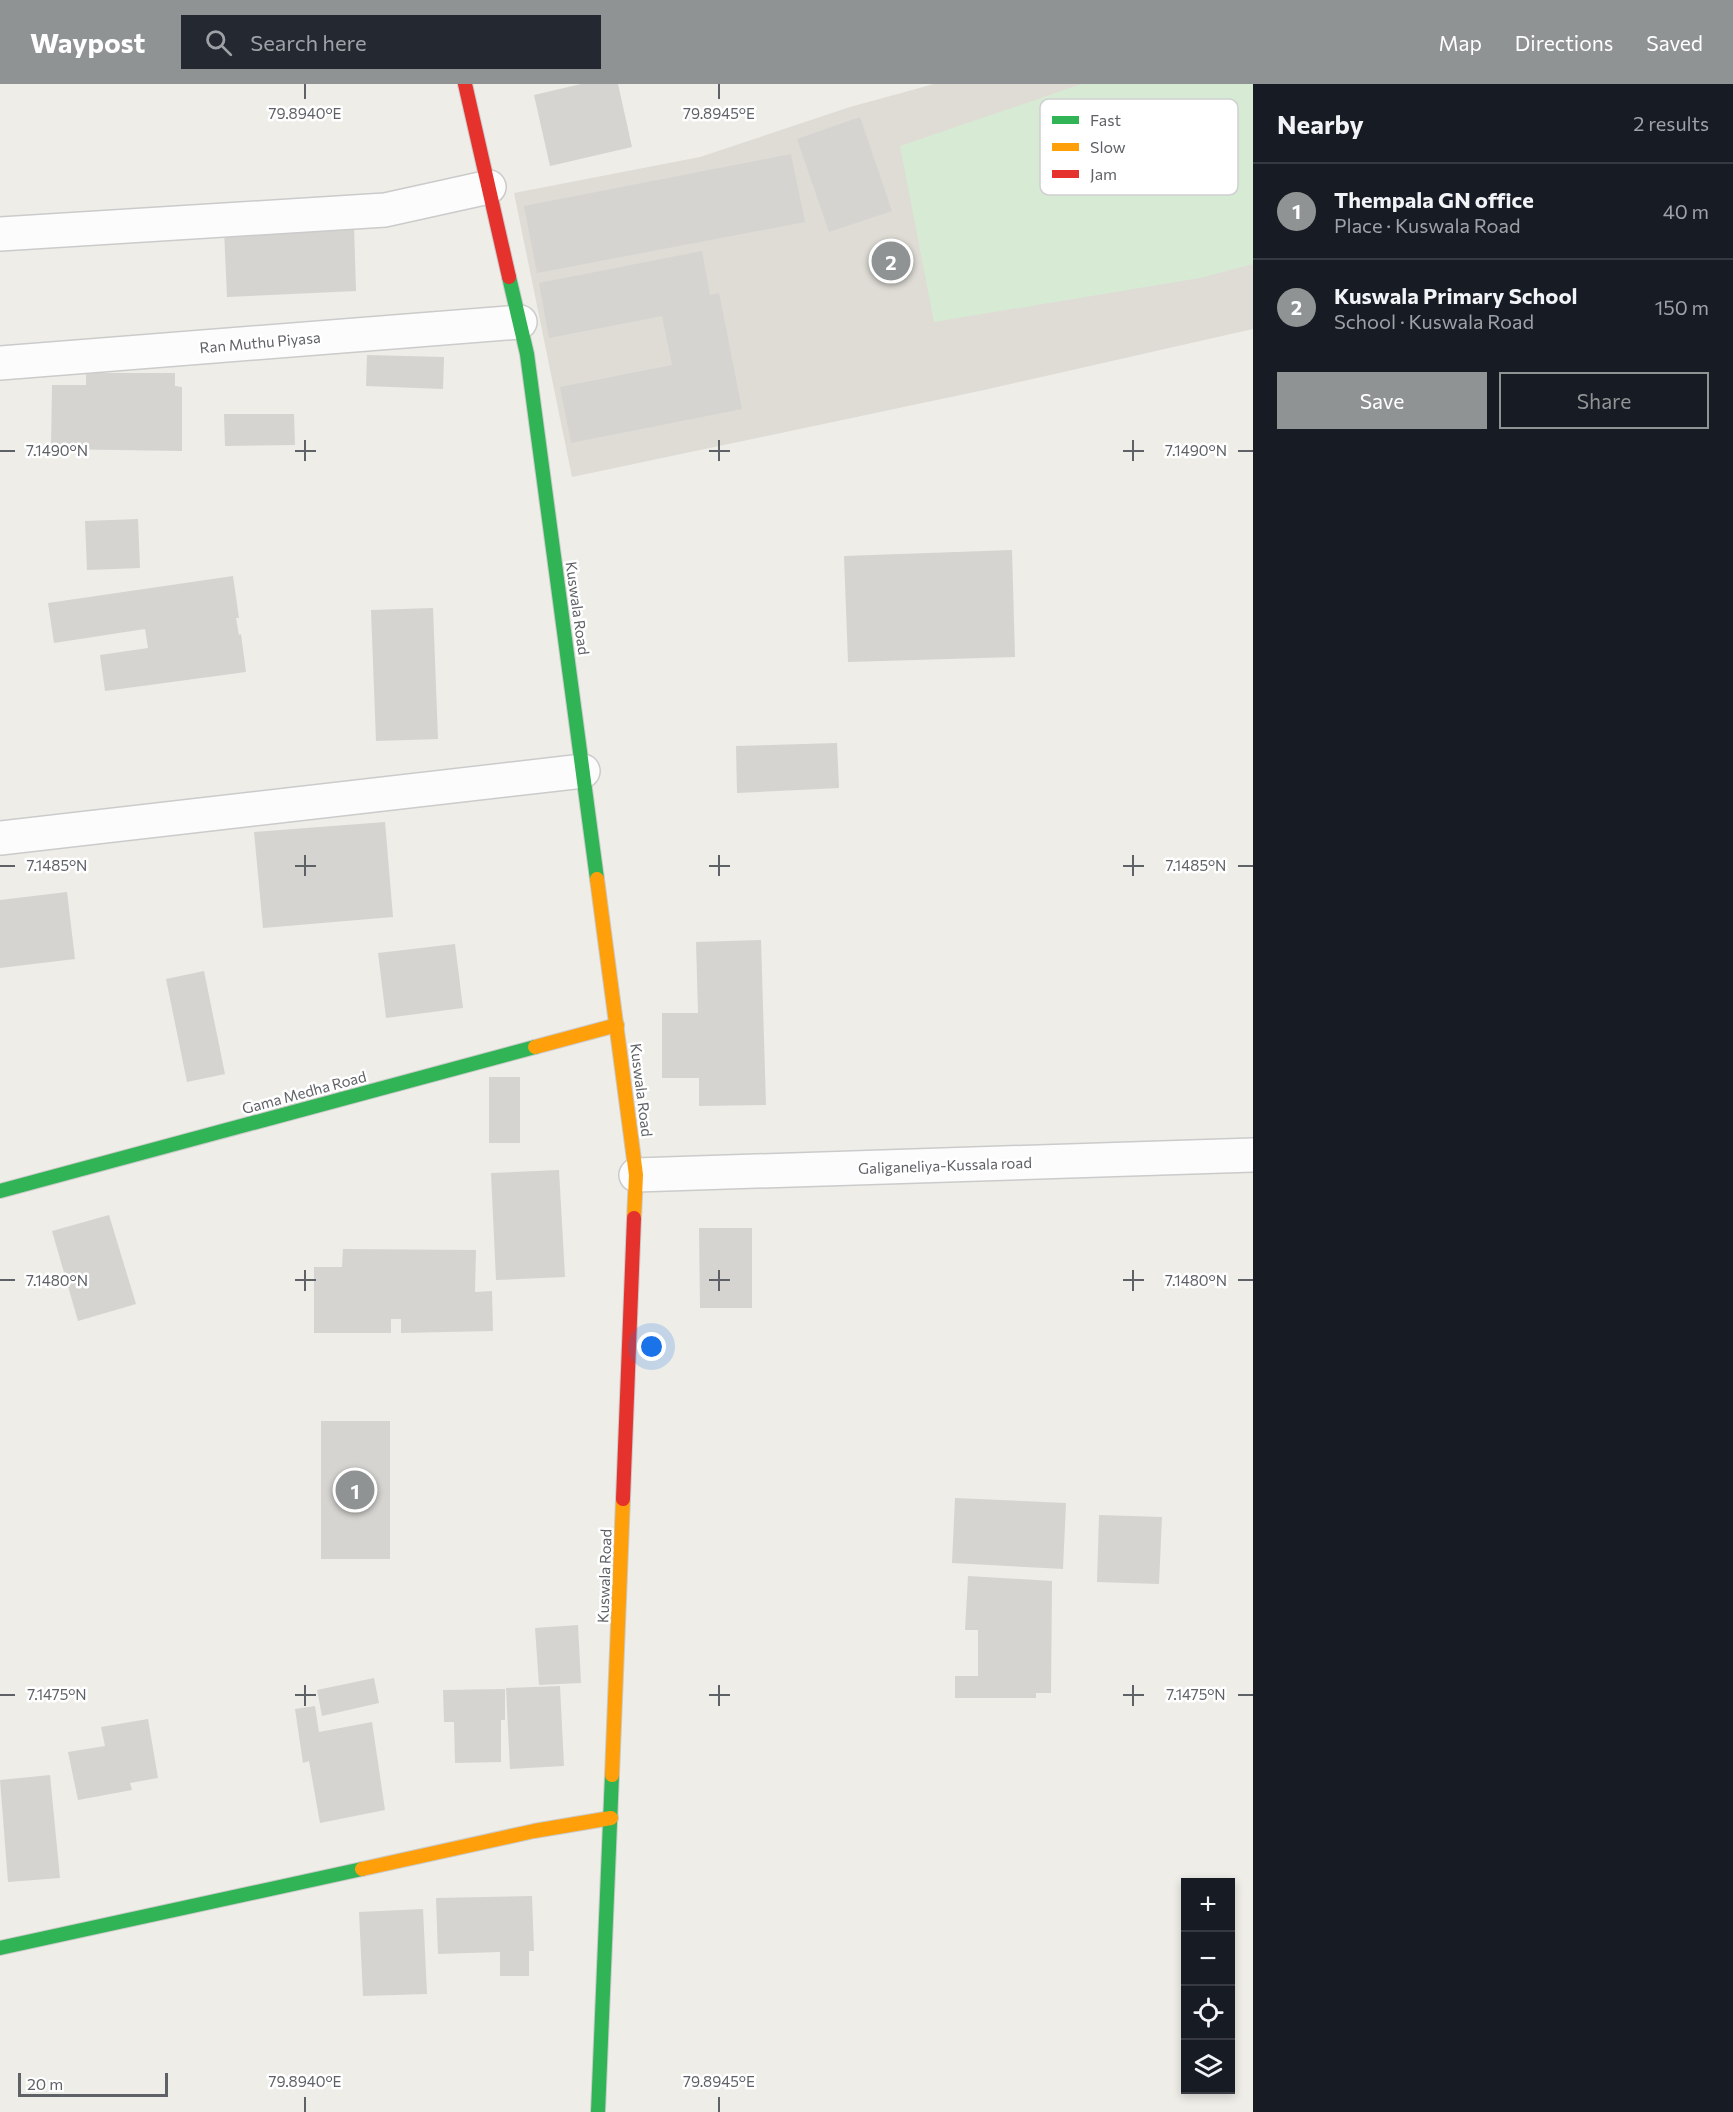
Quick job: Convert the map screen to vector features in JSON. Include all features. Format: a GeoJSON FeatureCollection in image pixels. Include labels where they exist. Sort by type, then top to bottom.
{"type":"FeatureCollection","features":[{"type":"Feature","properties":{"kind":"street","name":"Kuswala Road"},"geometry":{"type":"LineString","coordinates":[[465,84],[527,354],[636,1175],[597,2112]]}},
{"type":"Feature","properties":{"kind":"street"},"geometry":{"type":"LineString","coordinates":[[0,234],[385,210],[489,187]]}},
{"type":"Feature","properties":{"kind":"street","name":"Ran Muthu Piyasa"},"geometry":{"type":"LineString","coordinates":[[0,363],[520,321]]}},
{"type":"Feature","properties":{"kind":"street"},"geometry":{"type":"LineString","coordinates":[[0,838],[583,771]]}},
{"type":"Feature","properties":{"kind":"street","name":"Gama Medha Road"},"geometry":{"type":"LineString","coordinates":[[0,1191],[617,1025]]}},
{"type":"Feature","properties":{"kind":"street","name":"Galiganeliya-Kussala road"},"geometry":{"type":"LineString","coordinates":[[636,1175],[1253,1155]]}},
{"type":"Feature","properties":{"kind":"street"},"geometry":{"type":"LineString","coordinates":[[0,1948],[534,1831],[611,1818]]}},
{"type":"Feature","properties":{"kind":"shaded area"},"geometry":{"type":"Polygon","coordinates":[[[934,84],[1253,84],[1253,329],[984,390],[572,477],[514,193],[700,157],[850,107],[934,84]]]}},
{"type":"Feature","properties":{"kind":"green space"},"geometry":{"type":"Polygon","coordinates":[[[1082,84],[1253,84],[1253,264],[1200,278],[934,322],[900,146],[1082,84]]]}},
{"type":"Feature","properties":{"kind":"building"},"geometry":{"type":"Polygon","coordinates":[[[581,84],[618,84],[632,147],[550,166],[534,95],[581,84]]]}},
{"type":"Feature","properties":{"kind":"building"},"geometry":{"type":"Polygon","coordinates":[[[860,117],[892,211],[829,232],[797,139],[860,117]]]}},
{"type":"Feature","properties":{"kind":"building"},"geometry":{"type":"Polygon","coordinates":[[[791,154],[805,222],[537,273],[524,206],[791,154]]]}},
{"type":"Feature","properties":{"kind":"building"},"geometry":{"type":"Polygon","coordinates":[[[354,225],[356,291],[227,297],[224,230],[354,225]]]}},
{"type":"Feature","properties":{"kind":"building"},"geometry":{"type":"Polygon","coordinates":[[[702,251],[710,295],[719,293],[742,409],[571,443],[560,387],[672,365],[662,316],[549,338],[539,283],[702,251]]]}},
{"type":"Feature","properties":{"kind":"building"},"geometry":{"type":"Polygon","coordinates":[[[367,355],[444,357],[443,389],[366,386],[367,355]]]}},
{"type":"Feature","properties":{"kind":"building"},"geometry":{"type":"Polygon","coordinates":[[[86,373],[175,373],[175,386],[182,387],[182,451],[51,449],[52,385],[86,385],[86,373]]]}},
{"type":"Feature","properties":{"kind":"building"},"geometry":{"type":"Polygon","coordinates":[[[224,414],[294,414],[295,445],[225,446],[224,414]]]}},
{"type":"Feature","properties":{"kind":"building"},"geometry":{"type":"Polygon","coordinates":[[[138,519],[140,568],[87,570],[85,521],[138,519]]]}},
{"type":"Feature","properties":{"kind":"building"},"geometry":{"type":"Polygon","coordinates":[[[1012,550],[1015,657],[848,662],[844,556],[1012,550]]]}},
{"type":"Feature","properties":{"kind":"building"},"geometry":{"type":"Polygon","coordinates":[[[233,576],[239,618],[236,618],[239,635],[241,634],[246,672],[105,691],[100,655],[148,648],[145,629],[54,643],[48,603],[233,576]]]}},
{"type":"Feature","properties":{"kind":"building"},"geometry":{"type":"Polygon","coordinates":[[[433,608],[438,739],[376,741],[371,610],[433,608]]]}},
{"type":"Feature","properties":{"kind":"building"},"geometry":{"type":"Polygon","coordinates":[[[837,743],[839,788],[737,793],[736,746],[837,743]]]}},
{"type":"Feature","properties":{"kind":"building"},"geometry":{"type":"Polygon","coordinates":[[[385,822],[393,917],[263,928],[254,832],[385,822]]]}},
{"type":"Feature","properties":{"kind":"building"},"geometry":{"type":"Polygon","coordinates":[[[67,892],[75,959],[0,968],[0,900],[67,892]]]}},
{"type":"Feature","properties":{"kind":"building"},"geometry":{"type":"Polygon","coordinates":[[[761,940],[766,1105],[699,1106],[699,1078],[662,1078],[662,1013],[698,1013],[696,942],[761,940]]]}},
{"type":"Feature","properties":{"kind":"building"},"geometry":{"type":"Polygon","coordinates":[[[455,944],[463,1008],[386,1018],[378,953],[455,944]]]}},
{"type":"Feature","properties":{"kind":"building"},"geometry":{"type":"Polygon","coordinates":[[[204,971],[225,1074],[187,1082],[166,979],[204,971]]]}},
{"type":"Feature","properties":{"kind":"building"},"geometry":{"type":"Polygon","coordinates":[[[489,1077],[520,1077],[520,1143],[489,1143],[489,1077]]]}},
{"type":"Feature","properties":{"kind":"building"},"geometry":{"type":"Polygon","coordinates":[[[559,1170],[565,1277],[496,1280],[491,1173],[559,1170]]]}},
{"type":"Feature","properties":{"kind":"building"},"geometry":{"type":"Polygon","coordinates":[[[109,1215],[136,1304],[78,1321],[52,1231],[109,1215]]]}},
{"type":"Feature","properties":{"kind":"building"},"geometry":{"type":"Polygon","coordinates":[[[699,1228],[752,1228],[752,1308],[700,1308],[699,1228]]]}},
{"type":"Feature","properties":{"kind":"building"},"geometry":{"type":"Polygon","coordinates":[[[343,1249],[476,1250],[475,1292],[492,1291],[493,1331],[401,1333],[401,1319],[391,1319],[391,1333],[314,1333],[314,1267],[342,1267],[343,1249]]]}},
{"type":"Feature","properties":{"kind":"building"},"geometry":{"type":"Polygon","coordinates":[[[321,1421],[390,1421],[390,1559],[321,1559],[321,1421]]]}},
{"type":"Feature","properties":{"kind":"building"},"geometry":{"type":"Polygon","coordinates":[[[955,1498],[1066,1503],[1063,1569],[952,1563],[955,1498]]]}},
{"type":"Feature","properties":{"kind":"building"},"geometry":{"type":"Polygon","coordinates":[[[1099,1515],[1162,1517],[1159,1584],[1097,1582],[1099,1515]]]}},
{"type":"Feature","properties":{"kind":"building"},"geometry":{"type":"Polygon","coordinates":[[[968,1576],[1052,1581],[1051,1693],[1036,1693],[1036,1698],[955,1698],[955,1676],[978,1676],[978,1630],[965,1630],[968,1576]]]}},
{"type":"Feature","properties":{"kind":"building"},"geometry":{"type":"Polygon","coordinates":[[[578,1625],[581,1683],[539,1685],[535,1628],[578,1625]]]}},
{"type":"Feature","properties":{"kind":"building"},"geometry":{"type":"Polygon","coordinates":[[[374,1678],[379,1703],[322,1716],[317,1690],[374,1678]]]}},
{"type":"Feature","properties":{"kind":"building"},"geometry":{"type":"Polygon","coordinates":[[[560,1686],[564,1766],[510,1769],[506,1688],[560,1686]]]}},
{"type":"Feature","properties":{"kind":"building"},"geometry":{"type":"Polygon","coordinates":[[[505,1689],[505,1720],[501,1720],[501,1762],[455,1763],[454,1722],[444,1722],[443,1690],[505,1689]]]}},
{"type":"Feature","properties":{"kind":"building"},"geometry":{"type":"Polygon","coordinates":[[[315,1706],[319,1732],[372,1722],[385,1810],[320,1823],[309,1761],[303,1763],[295,1709],[315,1706]]]}},
{"type":"Feature","properties":{"kind":"building"},"geometry":{"type":"Polygon","coordinates":[[[148,1719],[158,1778],[130,1783],[132,1790],[78,1800],[68,1752],[105,1746],[101,1727],[148,1719]]]}},
{"type":"Feature","properties":{"kind":"building"},"geometry":{"type":"Polygon","coordinates":[[[50,1775],[60,1878],[8,1882],[0,1780],[50,1775]]]}},
{"type":"Feature","properties":{"kind":"building"},"geometry":{"type":"Polygon","coordinates":[[[532,1896],[534,1951],[529,1951],[529,1976],[500,1976],[500,1952],[438,1954],[436,1898],[532,1896]]]}},
{"type":"Feature","properties":{"kind":"building"},"geometry":{"type":"Polygon","coordinates":[[[423,1909],[427,1994],[363,1996],[359,1912],[423,1909]]]}},
{"type":"Feature","properties":{"kind":"traffic: fast"},"geometry":{"type":"LineString","coordinates":[[509,277],[527,354],[597,879]]}},
{"type":"Feature","properties":{"kind":"traffic: fast"},"geometry":{"type":"LineString","coordinates":[[0,1191],[535,1047]]}},
{"type":"Feature","properties":{"kind":"traffic: fast"},"geometry":{"type":"LineString","coordinates":[[598,2112],[612,1775]]}},
{"type":"Feature","properties":{"kind":"traffic: fast"},"geometry":{"type":"LineString","coordinates":[[0,1948],[362,1869]]}},
{"type":"Feature","properties":{"kind":"traffic: slow"},"geometry":{"type":"LineString","coordinates":[[597,879],[636,1175],[634,1218]]}},
{"type":"Feature","properties":{"kind":"traffic: slow"},"geometry":{"type":"LineString","coordinates":[[535,1047],[617,1025]]}},
{"type":"Feature","properties":{"kind":"traffic: slow"},"geometry":{"type":"LineString","coordinates":[[612,1775],[623,1499]]}},
{"type":"Feature","properties":{"kind":"traffic: slow"},"geometry":{"type":"LineString","coordinates":[[362,1869],[534,1831],[611,1818]]}},
{"type":"Feature","properties":{"kind":"traffic: jam"},"geometry":{"type":"LineString","coordinates":[[465,84],[509,277]]}},
{"type":"Feature","properties":{"kind":"traffic: jam"},"geometry":{"type":"LineString","coordinates":[[623,1499],[634,1218]]}},
{"type":"Feature","properties":{"kind":"place","name":"Kuswala Primary School"},"geometry":{"type":"Point","coordinates":[891,261]}},
{"type":"Feature","properties":{"kind":"place","name":"Thempala GN office"},"geometry":{"type":"Point","coordinates":[355,1490]}}]}
